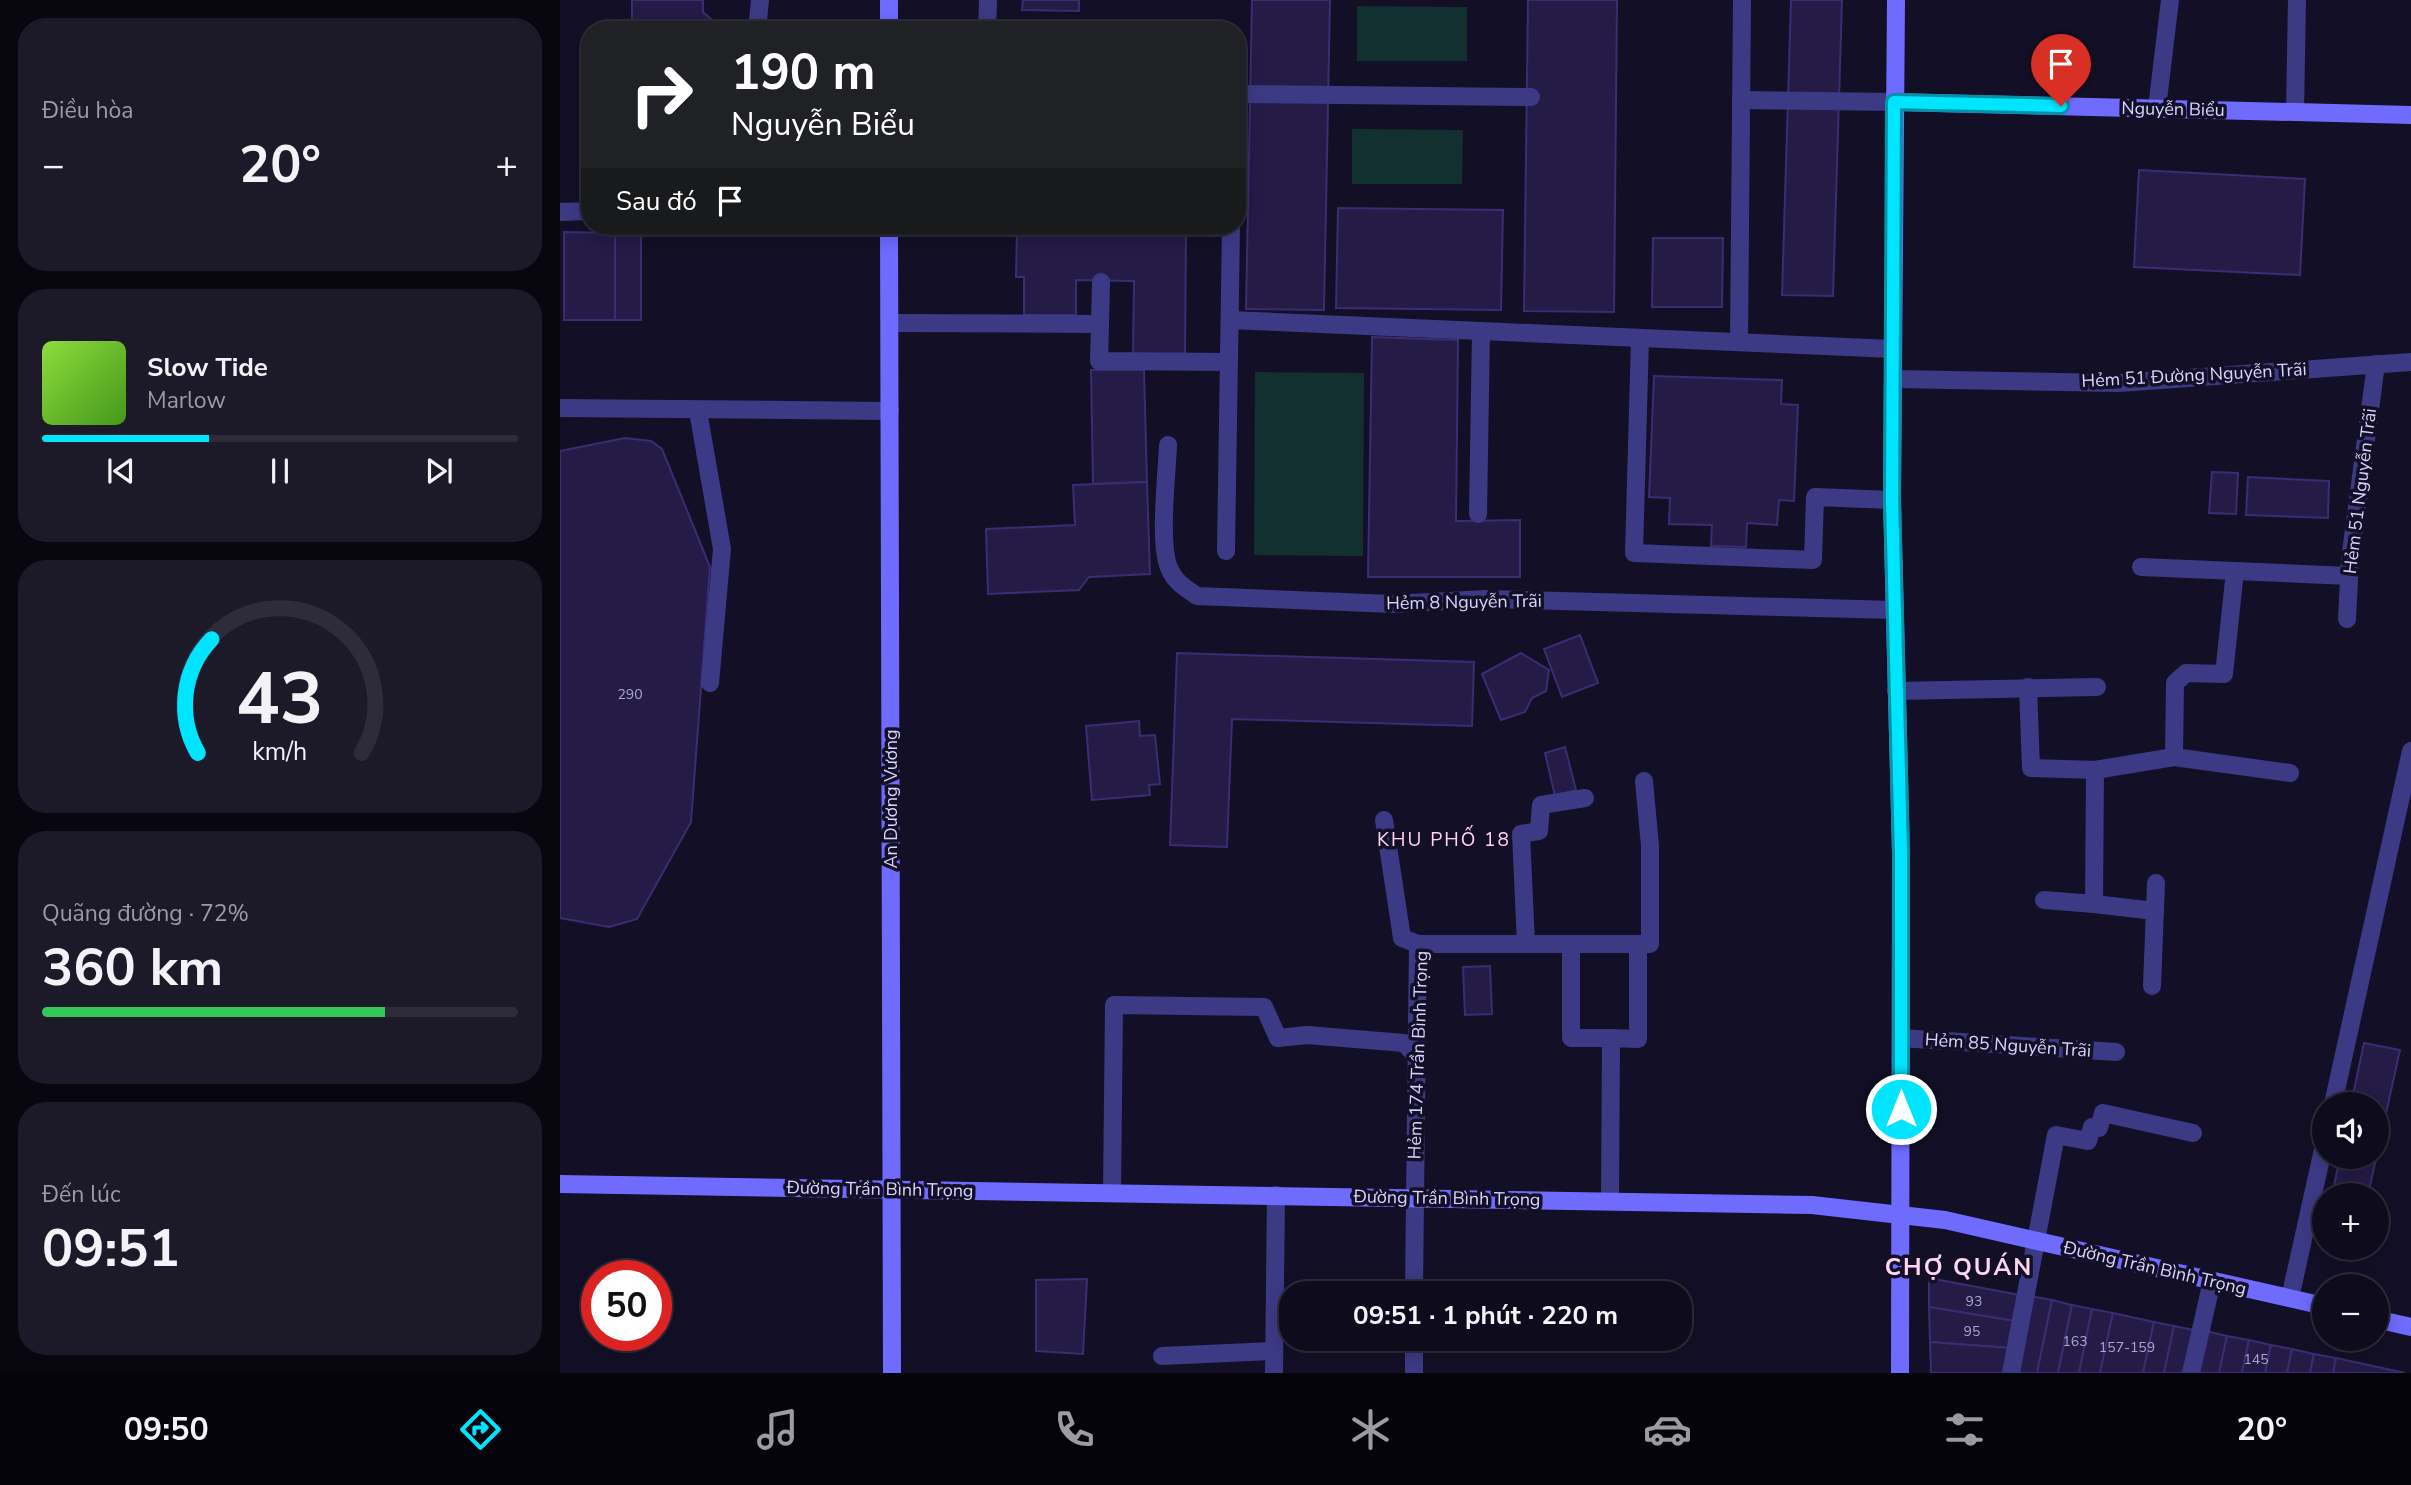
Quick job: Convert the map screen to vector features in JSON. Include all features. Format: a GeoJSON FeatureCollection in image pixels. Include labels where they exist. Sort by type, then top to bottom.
{"type":"FeatureCollection","features":[{"type":"Feature","properties":{"kind":"main road"},"geometry":{"type":"LineString","coordinates":[[889,0],[889,21]]}},
{"type":"Feature","properties":{"kind":"main road"},"geometry":{"type":"LineString","coordinates":[[1896,0],[1892,500],[1901,853],[1900,1373]]}},
{"type":"Feature","properties":{"kind":"main road","name":"Nguyễn Biểu"},"geometry":{"type":"LineString","coordinates":[[1894,102],[2411,115]]}},
{"type":"Feature","properties":{"kind":"main road","name":"An Dương Vương"},"geometry":{"type":"LineString","coordinates":[[890,235],[892,1373]]}},
{"type":"Feature","properties":{"kind":"main road","name":"Đường Trần Bình Trọng"},"geometry":{"type":"LineString","coordinates":[[560,1184],[1812,1205],[1900,1213],[2312,1303]]}},
{"type":"Feature","properties":{"kind":"main road"},"geometry":{"type":"LineString","coordinates":[[2389,1322],[2411,1327]]}},
{"type":"Feature","properties":{"kind":"street"},"geometry":{"type":"LineString","coordinates":[[758,21],[760,0]]}},
{"type":"Feature","properties":{"kind":"street"},"geometry":{"type":"LineString","coordinates":[[988,0],[988,21]]}},
{"type":"Feature","properties":{"kind":"street"},"geometry":{"type":"LineString","coordinates":[[1739,342],[1742,0]]}},
{"type":"Feature","properties":{"kind":"street"},"geometry":{"type":"LineString","coordinates":[[2157,108],[2170,0]]}},
{"type":"Feature","properties":{"kind":"street"},"geometry":{"type":"LineString","coordinates":[[2295,112],[2297,0]]}},
{"type":"Feature","properties":{"kind":"street"},"geometry":{"type":"LineString","coordinates":[[1246,94],[1531,97]]}},
{"type":"Feature","properties":{"kind":"street"},"geometry":{"type":"LineString","coordinates":[[1741,100],[1894,102]]}},
{"type":"Feature","properties":{"kind":"street"},"geometry":{"type":"LineString","coordinates":[[560,212],[581,211]]}},
{"type":"Feature","properties":{"kind":"street"},"geometry":{"type":"LineString","coordinates":[[1226,551],[1231,235]]}},
{"type":"Feature","properties":{"kind":"street"},"geometry":{"type":"LineString","coordinates":[[1101,282],[1099,361],[1229,362]]}},
{"type":"Feature","properties":{"kind":"street"},"geometry":{"type":"LineString","coordinates":[[1230,320],[1892,349]]}},
{"type":"Feature","properties":{"kind":"street"},"geometry":{"type":"LineString","coordinates":[[890,323],[1100,324]]}},
{"type":"Feature","properties":{"kind":"street"},"geometry":{"type":"LineString","coordinates":[[1478,514],[1481,331]]}},
{"type":"Feature","properties":{"kind":"street"},"geometry":{"type":"LineString","coordinates":[[1640,338],[1634,554],[1812,560],[1815,497],[1892,500]]}},
{"type":"Feature","properties":{"kind":"street","name":"Hẻm 51 Đường Nguyễn Trãi"},"geometry":{"type":"LineString","coordinates":[[1893,379],[2119,383],[2411,362]]}},
{"type":"Feature","properties":{"kind":"street","name":"Hẻm 51 Nguyễn Trãi"},"geometry":{"type":"LineString","coordinates":[[2347,619],[2349,576],[2376,364]]}},
{"type":"Feature","properties":{"kind":"street"},"geometry":{"type":"LineString","coordinates":[[560,408],[890,411]]}},
{"type":"Feature","properties":{"kind":"street"},"geometry":{"type":"LineString","coordinates":[[698,411],[722,549],[710,683]]}},
{"type":"Feature","properties":{"kind":"street","name":"Hẻm 8 Nguyễn Trãi"},"geometry":{"type":"LineString","coordinates":[[1168,445],[1165,497],[1169,570],[1181,586],[1197,596],[1392,604],[1486,599],[1895,610]]}},
{"type":"Feature","properties":{"kind":"street"},"geometry":{"type":"LineString","coordinates":[[2141,567],[2349,576]]}},
{"type":"Feature","properties":{"kind":"street"},"geometry":{"type":"LineString","coordinates":[[2174,757],[2175,683],[2186,673],[2224,674],[2235,571]]}},
{"type":"Feature","properties":{"kind":"street"},"geometry":{"type":"LineString","coordinates":[[2028,687],[2031,768],[2095,770],[2174,757],[2290,773]]}},
{"type":"Feature","properties":{"kind":"street"},"geometry":{"type":"LineString","coordinates":[[1896,691],[2097,687]]}},
{"type":"Feature","properties":{"kind":"street"},"geometry":{"type":"LineString","coordinates":[[2336,1092],[2411,751]]}},
{"type":"Feature","properties":{"kind":"street"},"geometry":{"type":"LineString","coordinates":[[2094,904],[2095,770]]}},
{"type":"Feature","properties":{"kind":"street"},"geometry":{"type":"LineString","coordinates":[[1571,944],[1571,1038],[1638,1039],[1638,944],[1650,944],[1650,846],[1644,781]]}},
{"type":"Feature","properties":{"kind":"street"},"geometry":{"type":"LineString","coordinates":[[1526,944],[1521,834],[1539,831],[1541,804],[1585,798]]}},
{"type":"Feature","properties":{"kind":"street"},"geometry":{"type":"LineString","coordinates":[[1384,820],[1402,938],[1418,944]]}},
{"type":"Feature","properties":{"kind":"street"},"geometry":{"type":"LineString","coordinates":[[2152,986],[2156,883]]}},
{"type":"Feature","properties":{"kind":"street"},"geometry":{"type":"LineString","coordinates":[[2044,900],[2155,911]]}},
{"type":"Feature","properties":{"kind":"street","name":"Hẻm 174 Trần Bình Trọng"},"geometry":{"type":"LineString","coordinates":[[1414,1281],[1418,944],[1638,944]]}},
{"type":"Feature","properties":{"kind":"street"},"geometry":{"type":"LineString","coordinates":[[1112,1193],[1114,1005],[1264,1007],[1278,1038],[1307,1035],[1404,1043],[1416,1056]]}},
{"type":"Feature","properties":{"kind":"street"},"geometry":{"type":"LineString","coordinates":[[1610,1201],[1611,1038]]}},
{"type":"Feature","properties":{"kind":"street","name":"Hẻm 85 Nguyễn Trãi"},"geometry":{"type":"LineString","coordinates":[[1901,1038],[2116,1052]]}},
{"type":"Feature","properties":{"kind":"street"},"geometry":{"type":"LineString","coordinates":[[2011,1373],[2056,1135],[2088,1141],[2092,1126],[2099,1128],[2103,1113],[2193,1133]]}},
{"type":"Feature","properties":{"kind":"street"},"geometry":{"type":"LineString","coordinates":[[2290,1298],[2319,1169]]}},
{"type":"Feature","properties":{"kind":"street"},"geometry":{"type":"LineString","coordinates":[[1273,1373],[1276,1195]]}},
{"type":"Feature","properties":{"kind":"street"},"geometry":{"type":"LineString","coordinates":[[2191,1373],[2212,1281]]}},
{"type":"Feature","properties":{"kind":"street"},"geometry":{"type":"LineString","coordinates":[[1162,1356],[1274,1351]]}},
{"type":"Feature","properties":{"kind":"street"},"geometry":{"type":"LineString","coordinates":[[1414,1351],[1414,1373]]}},
{"type":"Feature","properties":{"kind":"green space"},"geometry":{"type":"Polygon","coordinates":[[[1357,6],[1467,7],[1467,61],[1357,61],[1357,6]]]}},
{"type":"Feature","properties":{"kind":"green space"},"geometry":{"type":"Polygon","coordinates":[[[1352,129],[1463,130],[1462,184],[1352,184],[1352,129]]]}},
{"type":"Feature","properties":{"kind":"green space"},"geometry":{"type":"Polygon","coordinates":[[[1255,372],[1364,373],[1363,556],[1254,555],[1255,372]]]}},
{"type":"Feature","properties":{"kind":"building"},"geometry":{"type":"Polygon","coordinates":[[[632,0],[703,0],[703,12],[712,21],[632,21],[632,0]]]}},
{"type":"Feature","properties":{"kind":"building"},"geometry":{"type":"Polygon","coordinates":[[[1023,0],[1079,0],[1079,11],[1022,10],[1023,0]]]}},
{"type":"Feature","properties":{"kind":"building"},"geometry":{"type":"Polygon","coordinates":[[[1252,0],[1330,0],[1324,310],[1246,309],[1252,0]]]}},
{"type":"Feature","properties":{"kind":"building"},"geometry":{"type":"Polygon","coordinates":[[[1528,0],[1617,0],[1614,312],[1524,311],[1528,0]]]}},
{"type":"Feature","properties":{"kind":"building"},"geometry":{"type":"Polygon","coordinates":[[[1791,0],[1842,0],[1833,296],[1782,295],[1791,0]]]}},
{"type":"Feature","properties":{"kind":"building"},"geometry":{"type":"Polygon","coordinates":[[[2139,170],[2305,179],[2300,275],[2134,267],[2139,170]]]}},
{"type":"Feature","properties":{"kind":"building"},"geometry":{"type":"Polygon","coordinates":[[[1338,208],[1503,210],[1501,310],[1336,308],[1338,208]]]}},
{"type":"Feature","properties":{"kind":"building"},"geometry":{"type":"Polygon","coordinates":[[[564,232],[615,235],[615,320],[564,320],[564,232]]]}},
{"type":"Feature","properties":{"kind":"building"},"geometry":{"type":"Polygon","coordinates":[[[615,235],[641,235],[641,320],[615,320],[615,235]]]}},
{"type":"Feature","properties":{"kind":"building"},"geometry":{"type":"Polygon","coordinates":[[[1017,235],[1186,235],[1185,356],[1133,355],[1134,281],[1076,280],[1076,315],[1024,315],[1024,277],[1016,277],[1017,235]]]}},
{"type":"Feature","properties":{"kind":"building"},"geometry":{"type":"Polygon","coordinates":[[[1653,238],[1723,238],[1722,307],[1652,307],[1653,238]]]}},
{"type":"Feature","properties":{"kind":"building"},"geometry":{"type":"Polygon","coordinates":[[[1372,337],[1458,340],[1456,521],[1520,520],[1520,577],[1368,577],[1372,337]]]}},
{"type":"Feature","properties":{"kind":"building"},"geometry":{"type":"Polygon","coordinates":[[[1091,370],[1144,370],[1147,482],[1093,484],[1091,370]]]}},
{"type":"Feature","properties":{"kind":"building"},"geometry":{"type":"Polygon","coordinates":[[[1654,376],[1782,380],[1781,404],[1798,405],[1794,501],[1779,500],[1777,525],[1747,523],[1746,547],[1711,546],[1712,525],[1669,524],[1670,498],[1649,497],[1654,376]]]}},
{"type":"Feature","properties":{"kind":"building"},"geometry":{"type":"Polygon","coordinates":[[[625,438],[651,441],[662,449],[710,567],[691,822],[637,919],[609,927],[560,918],[560,451],[625,438]]]}},
{"type":"Feature","properties":{"kind":"building"},"geometry":{"type":"Polygon","coordinates":[[[2212,472],[2238,473],[2236,514],[2209,513],[2212,472]]]}},
{"type":"Feature","properties":{"kind":"building"},"geometry":{"type":"Polygon","coordinates":[[[2248,477],[2329,481],[2328,518],[2246,515],[2248,477]]]}},
{"type":"Feature","properties":{"kind":"building"},"geometry":{"type":"Polygon","coordinates":[[[1147,482],[1150,574],[1089,577],[1079,590],[988,594],[986,529],[1075,525],[1073,485],[1147,482]]]}},
{"type":"Feature","properties":{"kind":"building"},"geometry":{"type":"Polygon","coordinates":[[[1580,635],[1598,683],[1562,697],[1544,649],[1580,635]]]}},
{"type":"Feature","properties":{"kind":"building"},"geometry":{"type":"Polygon","coordinates":[[[1177,653],[1474,662],[1472,726],[1232,719],[1227,847],[1170,845],[1177,653]]]}},
{"type":"Feature","properties":{"kind":"building"},"geometry":{"type":"Polygon","coordinates":[[[1521,653],[1549,670],[1546,691],[1532,698],[1525,712],[1501,720],[1482,674],[1521,653]]]}},
{"type":"Feature","properties":{"kind":"building"},"geometry":{"type":"Polygon","coordinates":[[[1139,721],[1140,736],[1155,735],[1160,784],[1149,785],[1150,795],[1092,800],[1086,726],[1139,721]]]}},
{"type":"Feature","properties":{"kind":"building"},"geometry":{"type":"Polygon","coordinates":[[[1565,747],[1576,790],[1555,796],[1545,753],[1565,747]]]}},
{"type":"Feature","properties":{"kind":"building"},"geometry":{"type":"Polygon","coordinates":[[[1490,966],[1492,1014],[1465,1015],[1463,967],[1490,966]]]}},
{"type":"Feature","properties":{"kind":"building"},"geometry":{"type":"Polygon","coordinates":[[[2364,1043],[2400,1050],[2389,1100],[2389,1092],[2354,1092],[2364,1043]]]}},
{"type":"Feature","properties":{"kind":"building"},"geometry":{"type":"Polygon","coordinates":[[[2337,1169],[2374,1169],[2371,1183],[2335,1183],[2337,1169]]]}},
{"type":"Feature","properties":{"kind":"building"},"geometry":{"type":"Polygon","coordinates":[[[1929,1278],[2020,1295],[2015,1321],[1929,1307],[1929,1278]]]}},
{"type":"Feature","properties":{"kind":"building"},"geometry":{"type":"Polygon","coordinates":[[[1087,1279],[1083,1354],[1036,1351],[1036,1280],[1087,1279]]]}},
{"type":"Feature","properties":{"kind":"building"},"geometry":{"type":"Polygon","coordinates":[[[2031,1296],[2052,1300],[2037,1373],[2015,1373],[2031,1296]]]}},
{"type":"Feature","properties":{"kind":"building"},"geometry":{"type":"Polygon","coordinates":[[[2052,1300],[2072,1305],[2058,1373],[2037,1373],[2052,1300]]]}},
{"type":"Feature","properties":{"kind":"building"},"geometry":{"type":"Polygon","coordinates":[[[2072,1305],[2092,1309],[2079,1373],[2058,1373],[2072,1305]]]}},
{"type":"Feature","properties":{"kind":"building"},"geometry":{"type":"Polygon","coordinates":[[[1929,1307],[2015,1321],[2010,1348],[1930,1342],[1929,1307]]]}},
{"type":"Feature","properties":{"kind":"building"},"geometry":{"type":"Polygon","coordinates":[[[2092,1309],[2113,1313],[2100,1373],[2079,1373],[2092,1309]]]}},
{"type":"Feature","properties":{"kind":"building"},"geometry":{"type":"Polygon","coordinates":[[[2113,1313],[2154,1322],[2143,1373],[2100,1373],[2113,1313]]]}},
{"type":"Feature","properties":{"kind":"building"},"geometry":{"type":"Polygon","coordinates":[[[2154,1322],[2174,1326],[2164,1373],[2143,1373],[2154,1322]]]}},
{"type":"Feature","properties":{"kind":"building"},"geometry":{"type":"Polygon","coordinates":[[[2174,1326],[2194,1330],[2185,1373],[2164,1373],[2174,1326]]]}},
{"type":"Feature","properties":{"kind":"building"},"geometry":{"type":"Polygon","coordinates":[[[2206,1331],[2227,1336],[2219,1373],[2197,1373],[2206,1331]]]}},
{"type":"Feature","properties":{"kind":"building"},"geometry":{"type":"Polygon","coordinates":[[[2227,1336],[2249,1340],[2242,1373],[2219,1373],[2227,1336]]]}},
{"type":"Feature","properties":{"kind":"building"},"geometry":{"type":"Polygon","coordinates":[[[2249,1340],[2271,1345],[2265,1373],[2242,1373],[2249,1340]]]}},
{"type":"Feature","properties":{"kind":"building"},"geometry":{"type":"Polygon","coordinates":[[[1930,1342],[2010,1348],[2006,1373],[1931,1373],[1930,1342]]]}},
{"type":"Feature","properties":{"kind":"building"},"geometry":{"type":"Polygon","coordinates":[[[2271,1345],[2292,1349],[2287,1373],[2265,1373],[2271,1345]]]}},
{"type":"Feature","properties":{"kind":"building"},"geometry":{"type":"Polygon","coordinates":[[[2292,1349],[2314,1354],[2310,1373],[2287,1373],[2292,1349]]]}},
{"type":"Feature","properties":{"kind":"building"},"geometry":{"type":"Polygon","coordinates":[[[2314,1354],[2336,1358],[2333,1373],[2310,1373],[2314,1354]]]}},
{"type":"Feature","properties":{"kind":"building"},"geometry":{"type":"Polygon","coordinates":[[[2336,1358],[2405,1373],[2333,1373],[2336,1358]]]}},
{"type":"Feature","properties":{"kind":"district","name":"KHU PHỐ 18"},"geometry":{"type":"Point","coordinates":[1444,840]}},
{"type":"Feature","properties":{"kind":"district","name":"CHỢ QUÁN"},"geometry":{"type":"Point","coordinates":[1959,1267]}},
{"type":"Feature","properties":{"kind":"route"},"geometry":{"type":"LineString","coordinates":[[1901,1109],[1901,853],[1892,500],[1894,102],[2061,106]]}}]}
